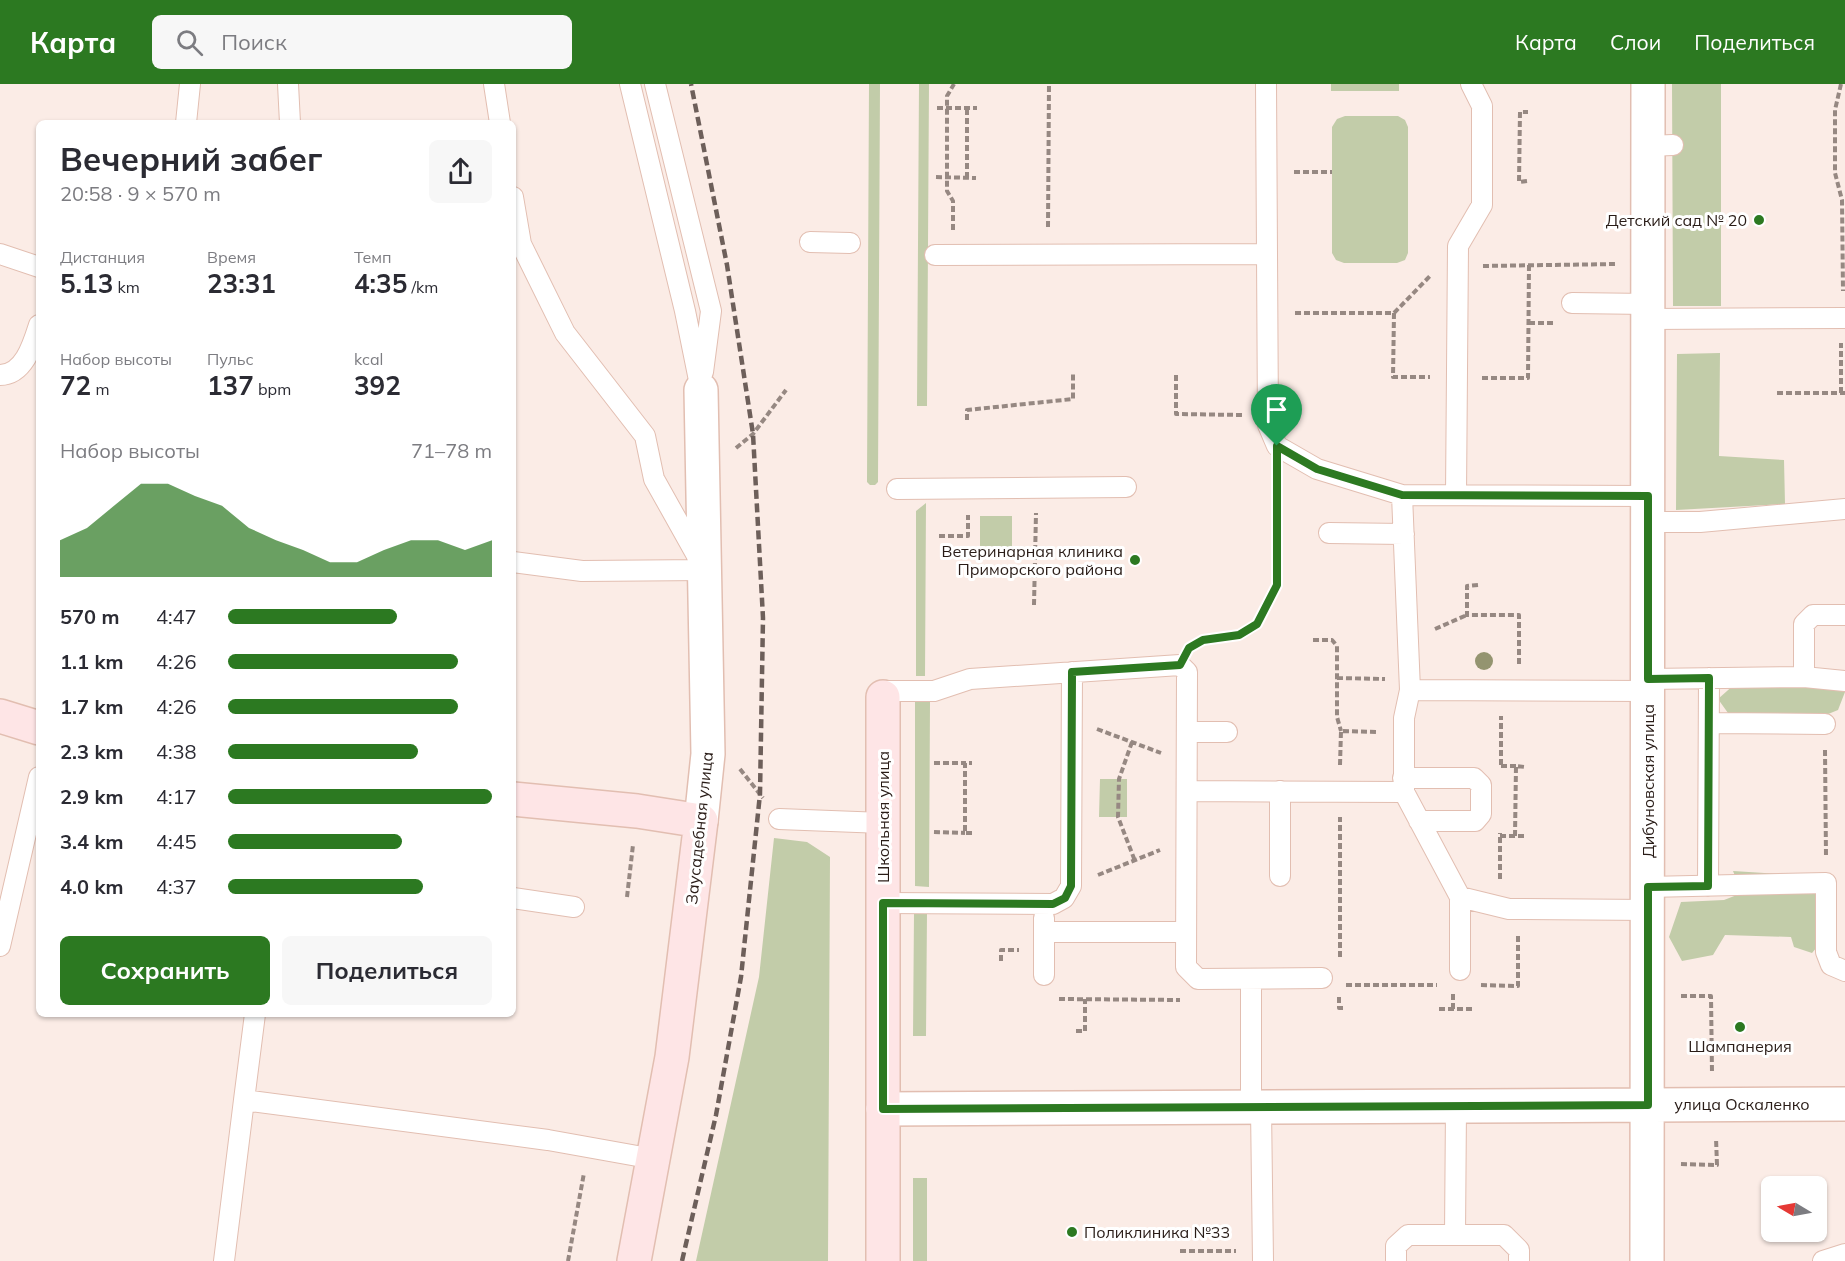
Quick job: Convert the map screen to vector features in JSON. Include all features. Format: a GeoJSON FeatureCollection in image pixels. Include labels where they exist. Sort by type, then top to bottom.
{"type":"FeatureCollection","features":[{"type":"Feature","properties":{"kind":"street","name":"Дибуновская улица"},"geometry":{"type":"LineString","coordinates":[[1647,1261],[1648,311],[1660,145],[1648,84]]}},
{"type":"Feature","properties":{"kind":"street","name":"Заусадебная улица"},"geometry":{"type":"LineString","coordinates":[[634,1261],[672,1057],[708,754],[701,390]]}},
{"type":"Feature","properties":{"kind":"street","name":"Школьная улица"},"geometry":{"type":"LineString","coordinates":[[883,1261],[884,694]]}},
{"type":"Feature","properties":{"kind":"street"},"geometry":{"type":"LineString","coordinates":[[0,716],[36,727]]}},
{"type":"Feature","properties":{"kind":"street"},"geometry":{"type":"LineString","coordinates":[[516,799],[701,821]]}},
{"type":"Feature","properties":{"kind":"street","name":"улица Оскаленко"},"geometry":{"type":"LineString","coordinates":[[883,1109],[1845,1104]]}},
{"type":"Feature","properties":{"kind":"lane"},"geometry":{"type":"LineString","coordinates":[[186,120],[190,84]]}},
{"type":"Feature","properties":{"kind":"lane"},"geometry":{"type":"LineString","coordinates":[[288,84],[290,120]]}},
{"type":"Feature","properties":{"kind":"lane"},"geometry":{"type":"LineString","coordinates":[[494,84],[500,120]]}},
{"type":"Feature","properties":{"kind":"lane"},"geometry":{"type":"LineString","coordinates":[[630,84],[685,311],[701,390]]}},
{"type":"Feature","properties":{"kind":"lane"},"geometry":{"type":"LineString","coordinates":[[655,84],[711,311],[701,390]]}},
{"type":"Feature","properties":{"kind":"lane"},"geometry":{"type":"LineString","coordinates":[[1266,84],[1269,425],[1277,446],[1317,469],[1402,495],[1456,495],[1648,509],[1700,528],[1845,509]]}},
{"type":"Feature","properties":{"kind":"lane"},"geometry":{"type":"LineString","coordinates":[[1456,495],[1458,246],[1482,205],[1482,106],[1471,84]]}},
{"type":"Feature","properties":{"kind":"lane"},"geometry":{"type":"LineString","coordinates":[[516,215],[521,244],[565,333],[645,436],[654,479],[705,570],[582,571],[516,562]]}},
{"type":"Feature","properties":{"kind":"lane"},"geometry":{"type":"LineString","coordinates":[[810,242],[850,243]]}},
{"type":"Feature","properties":{"kind":"lane"},"geometry":{"type":"LineString","coordinates":[[0,254],[36,266]]}},
{"type":"Feature","properties":{"kind":"lane"},"geometry":{"type":"LineString","coordinates":[[944,255],[1267,254]]}},
{"type":"Feature","properties":{"kind":"lane"},"geometry":{"type":"LineString","coordinates":[[1572,303],[1648,311],[1843,318]]}},
{"type":"Feature","properties":{"kind":"lane"},"geometry":{"type":"LineString","coordinates":[[0,375],[8,375],[25,361],[36,333]]}},
{"type":"Feature","properties":{"kind":"lane"},"geometry":{"type":"LineString","coordinates":[[897,489],[1126,486]]}},
{"type":"Feature","properties":{"kind":"lane"},"geometry":{"type":"LineString","coordinates":[[1402,495],[1410,684],[1404,718],[1403,785],[1460,897],[1460,970]]}},
{"type":"Feature","properties":{"kind":"lane"},"geometry":{"type":"LineString","coordinates":[[1329,533],[1404,534]]}},
{"type":"Feature","properties":{"kind":"lane"},"geometry":{"type":"LineString","coordinates":[[1804,677],[1804,624],[1813,615],[1845,615]]}},
{"type":"Feature","properties":{"kind":"lane"},"geometry":{"type":"LineString","coordinates":[[884,694],[934,691],[970,679],[1180,665],[1187,672],[1186,967],[1198,979],[1322,978]]}},
{"type":"Feature","properties":{"kind":"lane"},"geometry":{"type":"LineString","coordinates":[[883,903],[1053,904],[1065,898],[1071,886],[1072,672]]}},
{"type":"Feature","properties":{"kind":"lane"},"geometry":{"type":"LineString","coordinates":[[1410,684],[1519,691],[1648,685],[1709,678],[1804,677],[1845,681]]}},
{"type":"Feature","properties":{"kind":"lane"},"geometry":{"type":"LineString","coordinates":[[1708,886],[1709,678]]}},
{"type":"Feature","properties":{"kind":"lane"},"geometry":{"type":"LineString","coordinates":[[1709,723],[1825,724]]}},
{"type":"Feature","properties":{"kind":"lane"},"geometry":{"type":"LineString","coordinates":[[1187,732],[1227,732]]}},
{"type":"Feature","properties":{"kind":"lane"},"geometry":{"type":"LineString","coordinates":[[1187,791],[1340,792],[1474,778],[1481,786],[1481,814],[1474,821],[1419,820]]}},
{"type":"Feature","properties":{"kind":"lane"},"geometry":{"type":"LineString","coordinates":[[0,946],[36,790]]}},
{"type":"Feature","properties":{"kind":"lane"},"geometry":{"type":"LineString","coordinates":[[1280,791],[1280,876]]}},
{"type":"Feature","properties":{"kind":"lane"},"geometry":{"type":"LineString","coordinates":[[779,819],[883,822]]}},
{"type":"Feature","properties":{"kind":"lane"},"geometry":{"type":"LineString","coordinates":[[1460,897],[1509,909],[1648,898],[1708,886],[1826,883],[1826,952],[1831,965],[1845,971]]}},
{"type":"Feature","properties":{"kind":"lane"},"geometry":{"type":"LineString","coordinates":[[516,898],[574,907]]}},
{"type":"Feature","properties":{"kind":"lane"},"geometry":{"type":"LineString","coordinates":[[1044,904],[1044,975]]}},
{"type":"Feature","properties":{"kind":"lane"},"geometry":{"type":"LineString","coordinates":[[1044,932],[1186,932]]}},
{"type":"Feature","properties":{"kind":"lane"},"geometry":{"type":"LineString","coordinates":[[1251,979],[1263,1256]]}},
{"type":"Feature","properties":{"kind":"lane"},"geometry":{"type":"LineString","coordinates":[[224,1261],[255,1017]]}},
{"type":"Feature","properties":{"kind":"lane"},"geometry":{"type":"LineString","coordinates":[[244,1100],[549,1140],[654,1159]]}},
{"type":"Feature","properties":{"kind":"lane"},"geometry":{"type":"LineString","coordinates":[[1455,1235],[1456,1107]]}},
{"type":"Feature","properties":{"kind":"lane"},"geometry":{"type":"LineString","coordinates":[[1396,1261],[1396,1246],[1408,1235],[1504,1235],[1519,1250],[1519,1261]]}},
{"type":"Feature","properties":{"kind":"lane"},"geometry":{"type":"LineString","coordinates":[[1822,1261],[1845,1254]]}},
{"type":"Feature","properties":{"kind":"path"},"geometry":{"type":"LineString","coordinates":[[944,255],[953,201],[947,191],[947,96],[954,84]]}},
{"type":"Feature","properties":{"kind":"path"},"geometry":{"type":"LineString","coordinates":[[1048,84],[1048,255]]}},
{"type":"Feature","properties":{"kind":"path"},"geometry":{"type":"LineString","coordinates":[[1777,393],[1843,393],[1842,200],[1835,172],[1835,110],[1841,84]]}},
{"type":"Feature","properties":{"kind":"path"},"geometry":{"type":"LineString","coordinates":[[937,108],[976,108]]}},
{"type":"Feature","properties":{"kind":"path"},"geometry":{"type":"LineString","coordinates":[[967,108],[967,178]]}},
{"type":"Feature","properties":{"kind":"path"},"geometry":{"type":"LineString","coordinates":[[1509,112],[1528,112]]}},
{"type":"Feature","properties":{"kind":"path"},"geometry":{"type":"LineString","coordinates":[[1519,182],[1520,112]]}},
{"type":"Feature","properties":{"kind":"path"},"geometry":{"type":"LineString","coordinates":[[1266,172],[1332,172]]}},
{"type":"Feature","properties":{"kind":"path"},"geometry":{"type":"LineString","coordinates":[[936,177],[976,178]]}},
{"type":"Feature","properties":{"kind":"path"},"geometry":{"type":"LineString","coordinates":[[1508,181],[1527,182]]}},
{"type":"Feature","properties":{"kind":"path"},"geometry":{"type":"LineString","coordinates":[[1394,313],[1458,246]]}},
{"type":"Feature","properties":{"kind":"path"},"geometry":{"type":"LineString","coordinates":[[1458,266],[1624,264]]}},
{"type":"Feature","properties":{"kind":"path"},"geometry":{"type":"LineString","coordinates":[[1529,323],[1556,323]]}},
{"type":"Feature","properties":{"kind":"path"},"geometry":{"type":"LineString","coordinates":[[967,420],[967,410],[1073,399],[1073,374]]}},
{"type":"Feature","properties":{"kind":"path"},"geometry":{"type":"LineString","coordinates":[[1176,375],[1176,414],[1269,415]]}},
{"type":"Feature","properties":{"kind":"path"},"geometry":{"type":"LineString","coordinates":[[704,472],[753,434],[786,390]]}},
{"type":"Feature","properties":{"kind":"path"},"geometry":{"type":"LineString","coordinates":[[1180,665],[1189,648],[1203,640],[1239,635],[1257,624],[1277,585],[1277,446]]}},
{"type":"Feature","properties":{"kind":"path"},"geometry":{"type":"LineString","coordinates":[[1034,605],[1036,487]]}},
{"type":"Feature","properties":{"kind":"path"},"geometry":{"type":"LineString","coordinates":[[939,536],[968,536],[968,488]]}},
{"type":"Feature","properties":{"kind":"path"},"geometry":{"type":"LineString","coordinates":[[1467,615],[1467,586],[1478,585]]}},
{"type":"Feature","properties":{"kind":"path"},"geometry":{"type":"LineString","coordinates":[[1408,640],[1467,615],[1519,615],[1519,691]]}},
{"type":"Feature","properties":{"kind":"path"},"geometry":{"type":"LineString","coordinates":[[1313,640],[1332,640],[1337,646],[1337,717],[1341,732],[1340,962]]}},
{"type":"Feature","properties":{"kind":"path"},"geometry":{"type":"LineString","coordinates":[[1337,678],[1410,684]]}},
{"type":"Feature","properties":{"kind":"path"},"geometry":{"type":"LineString","coordinates":[[1071,720],[1187,762]]}},
{"type":"Feature","properties":{"kind":"path"},"geometry":{"type":"LineString","coordinates":[[1825,724],[1826,883]]}},
{"type":"Feature","properties":{"kind":"path"},"geometry":{"type":"LineString","coordinates":[[1341,732],[1404,732]]}},
{"type":"Feature","properties":{"kind":"path"},"geometry":{"type":"LineString","coordinates":[[1132,742],[1119,779],[1118,817],[1135,861]]}},
{"type":"Feature","properties":{"kind":"path"},"geometry":{"type":"LineString","coordinates":[[708,754],[734,762],[779,819]]}},
{"type":"Feature","properties":{"kind":"path"},"geometry":{"type":"LineString","coordinates":[[934,763],[972,763]]}},
{"type":"Feature","properties":{"kind":"path"},"geometry":{"type":"LineString","coordinates":[[965,763],[965,833]]}},
{"type":"Feature","properties":{"kind":"path"},"geometry":{"type":"LineString","coordinates":[[1501,766],[1525,766]]}},
{"type":"Feature","properties":{"kind":"path"},"geometry":{"type":"LineString","coordinates":[[1515,836],[1516,766]]}},
{"type":"Feature","properties":{"kind":"path"},"geometry":{"type":"LineString","coordinates":[[934,832],[972,833]]}},
{"type":"Feature","properties":{"kind":"path"},"geometry":{"type":"LineString","coordinates":[[1500,836],[1524,836]]}},
{"type":"Feature","properties":{"kind":"path"},"geometry":{"type":"LineString","coordinates":[[1001,961],[1001,950],[1023,950]]}},
{"type":"Feature","properties":{"kind":"path"},"geometry":{"type":"LineString","coordinates":[[1339,991],[1339,1008],[1346,1008]]}},
{"type":"Feature","properties":{"kind":"path"},"geometry":{"type":"LineString","coordinates":[[1677,996],[1711,996],[1712,1073]]}},
{"type":"Feature","properties":{"kind":"path"},"geometry":{"type":"LineString","coordinates":[[1054,999],[1192,1000]]}},
{"type":"Feature","properties":{"kind":"path"},"geometry":{"type":"LineString","coordinates":[[1076,1031],[1085,1031],[1085,999]]}},
{"type":"Feature","properties":{"kind":"path"},"geometry":{"type":"LineString","coordinates":[[1438,1009],[1474,1009]]}},
{"type":"Feature","properties":{"kind":"path"},"geometry":{"type":"LineString","coordinates":[[1672,1164],[1717,1165],[1716,1137]]}},
{"type":"Feature","properties":{"kind":"path"},"geometry":{"type":"LineString","coordinates":[[568,1261],[589,1147]]}},
{"type":"Feature","properties":{"kind":"path"},"geometry":{"type":"LineString","coordinates":[[1180,1251],[1263,1256]]}},
{"type":"Feature","properties":{"kind":"green space"},"geometry":{"type":"Polygon","coordinates":[[[869,84],[880,84],[878,482],[875,485],[867,482],[869,84]]]}},
{"type":"Feature","properties":{"kind":"green space"},"geometry":{"type":"Polygon","coordinates":[[[919,84],[929,84],[927,406],[917,406],[919,84]]]}},
{"type":"Feature","properties":{"kind":"green space"},"geometry":{"type":"Polygon","coordinates":[[[1331,84],[1399,84],[1399,91],[1331,91],[1331,84]]]}},
{"type":"Feature","properties":{"kind":"green space"},"geometry":{"type":"Polygon","coordinates":[[[1672,84],[1721,84],[1721,306],[1673,306],[1672,84]]]}},
{"type":"Feature","properties":{"kind":"green space"},"geometry":{"type":"Polygon","coordinates":[[[1345,116],[1398,116],[1405,120],[1408,127],[1408,253],[1405,260],[1397,263],[1344,263],[1336,260],[1332,253],[1332,127],[1337,119],[1345,116]]]}},
{"type":"Feature","properties":{"kind":"green space"},"geometry":{"type":"Polygon","coordinates":[[[1720,353],[1719,456],[1784,460],[1785,504],[1676,510],[1677,354],[1720,353]]]}},
{"type":"Feature","properties":{"kind":"green space"},"geometry":{"type":"Polygon","coordinates":[[[926,503],[925,676],[916,676],[916,511],[926,503]]]}},
{"type":"Feature","properties":{"kind":"green space"},"geometry":{"type":"Polygon","coordinates":[[[980,516],[1012,516],[1012,547],[980,546],[980,516]]]}},
{"type":"Feature","properties":{"kind":"green space"},"geometry":{"type":"Polygon","coordinates":[[[1736,683],[1818,683],[1845,692],[1838,710],[1811,721],[1733,720],[1718,699],[1736,683]]]}},
{"type":"Feature","properties":{"kind":"green space"},"geometry":{"type":"Polygon","coordinates":[[[915,702],[930,702],[929,887],[915,886],[915,702]]]}},
{"type":"Feature","properties":{"kind":"green space"},"geometry":{"type":"Polygon","coordinates":[[[1100,779],[1127,779],[1127,817],[1099,817],[1100,779]]]}},
{"type":"Feature","properties":{"kind":"green space"},"geometry":{"type":"Polygon","coordinates":[[[774,838],[807,842],[830,857],[828,1261],[696,1261],[759,977],[774,838]]]}},
{"type":"Feature","properties":{"kind":"green space"},"geometry":{"type":"Polygon","coordinates":[[[1733,871],[1797,875],[1822,901],[1832,929],[1812,953],[1794,947],[1791,937],[1725,935],[1713,955],[1682,961],[1669,937],[1681,902],[1724,900],[1742,893],[1733,871]]]}},
{"type":"Feature","properties":{"kind":"green space"},"geometry":{"type":"Polygon","coordinates":[[[914,913],[927,913],[926,1036],[913,1036],[914,913]]]}},
{"type":"Feature","properties":{"kind":"green space"},"geometry":{"type":"Polygon","coordinates":[[[913,1178],[927,1178],[927,1261],[913,1261],[913,1178]]]}},
{"type":"Feature","properties":{"kind":"railway"},"geometry":{"type":"LineString","coordinates":[[682,1261],[716,1115],[741,977],[760,794],[763,618],[753,434],[727,265],[691,84]]}},
{"type":"Feature","properties":{"kind":"place","name":"Детский сад № 20"},"geometry":{"type":"Point","coordinates":[1759,220]}},
{"type":"Feature","properties":{"kind":"place","name":"Ветеринарная клиника Приморского района"},"geometry":{"type":"Point","coordinates":[1135,560]}},
{"type":"Feature","properties":{"kind":"place","name":"Шампанерия"},"geometry":{"type":"Point","coordinates":[1740,1027]}},
{"type":"Feature","properties":{"kind":"place","name":"Поликлиника №33"},"geometry":{"type":"Point","coordinates":[1072,1232]}},
{"type":"Feature","properties":{"kind":"route"},"geometry":{"type":"LineString","coordinates":[[1277,446],[1317,469],[1402,495],[1648,496],[1648,679],[1709,678],[1708,886],[1648,887],[1648,1105],[883,1109],[883,903],[1053,904],[1065,898],[1071,886],[1072,672],[1180,665],[1189,648],[1203,640],[1239,635],[1257,624],[1277,585],[1277,446]]}}]}
